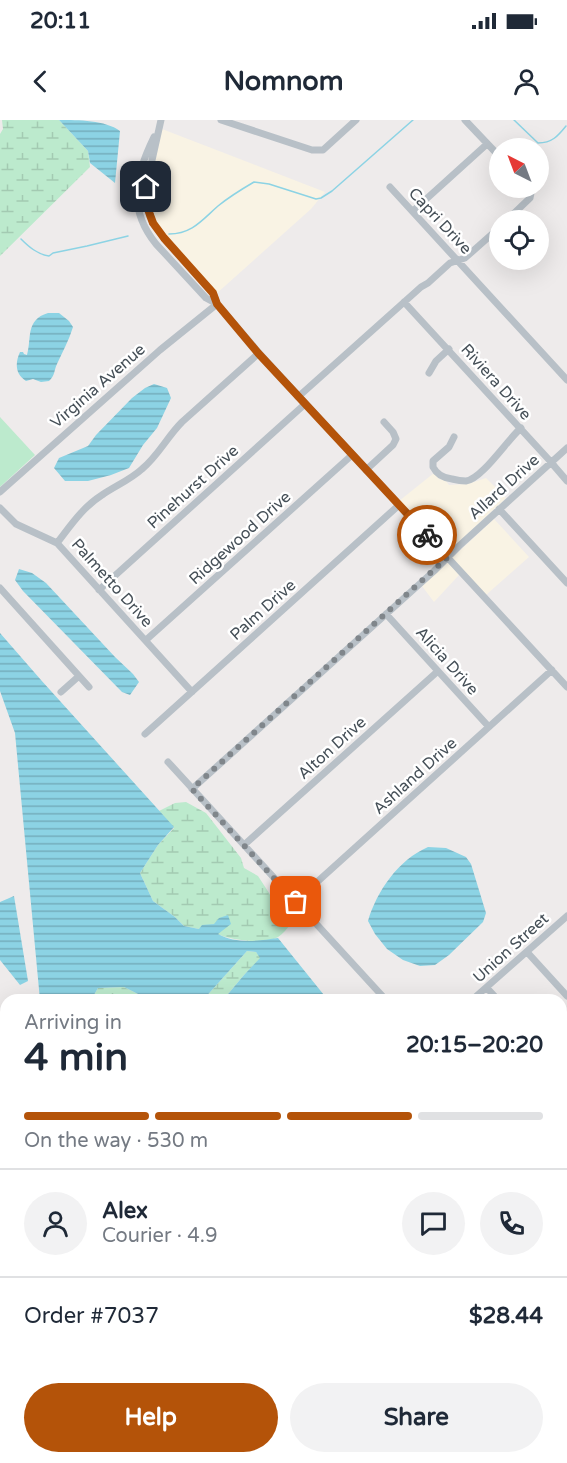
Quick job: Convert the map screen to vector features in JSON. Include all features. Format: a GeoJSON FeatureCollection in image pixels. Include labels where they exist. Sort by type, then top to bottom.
{"type":"FeatureCollection","features":[{"type":"Feature","properties":{"kind":"street"},"geometry":{"type":"LineString","coordinates":[[161,120],[146,153],[137,181],[136,197],[145,228],[156,244],[206,298],[217,304],[298,397],[567,687]]}},
{"type":"Feature","properties":{"kind":"street"},"geometry":{"type":"LineString","coordinates":[[220,120],[312,150],[323,150],[356,120]]}},
{"type":"Feature","properties":{"kind":"street"},"geometry":{"type":"LineString","coordinates":[[412,212],[487,144],[465,120]]}},
{"type":"Feature","properties":{"kind":"street","name":"Capri Drive"},"geometry":{"type":"LineString","coordinates":[[390,187],[567,380]]}},
{"type":"Feature","properties":{"kind":"street"},"geometry":{"type":"LineString","coordinates":[[518,210],[530,198]]}},
{"type":"Feature","properties":{"kind":"street"},"geometry":{"type":"LineString","coordinates":[[298,397],[450,264],[465,258],[489,237]]}},
{"type":"Feature","properties":{"kind":"street","name":"Riviera Drive"},"geometry":{"type":"LineString","coordinates":[[405,302],[567,481]]}},
{"type":"Feature","properties":{"kind":"street","name":"Virginia Avenue"},"geometry":{"type":"LineString","coordinates":[[0,492],[160,350],[217,304]]}},
{"type":"Feature","properties":{"kind":"street"},"geometry":{"type":"LineString","coordinates":[[429,374],[436,361],[449,350]]}},
{"type":"Feature","properties":{"kind":"street"},"geometry":{"type":"LineString","coordinates":[[57,543],[79,515],[103,494],[143,469],[173,431],[258,353]]}},
{"type":"Feature","properties":{"kind":"street","name":"Pinehurst Drive"},"geometry":{"type":"LineString","coordinates":[[99,590],[305,404]]}},
{"type":"Feature","properties":{"kind":"street"},"geometry":{"type":"LineString","coordinates":[[366,470],[393,445],[396,439],[384,422]]}},
{"type":"Feature","properties":{"kind":"street"},"geometry":{"type":"LineString","coordinates":[[454,437],[448,447],[433,461],[433,466],[440,476],[468,480],[499,454],[520,428]]}},
{"type":"Feature","properties":{"kind":"street","name":"Allard Drive"},"geometry":{"type":"LineString","coordinates":[[192,789],[567,448]]}},
{"type":"Feature","properties":{"kind":"street","name":"Ridgewood Drive"},"geometry":{"type":"LineString","coordinates":[[146,640],[352,455]]}},
{"type":"Feature","properties":{"kind":"street","name":"Palm Drive"},"geometry":{"type":"LineString","coordinates":[[145,734],[399,505]]}},
{"type":"Feature","properties":{"kind":"street","name":"Palmetto Drive"},"geometry":{"type":"LineString","coordinates":[[0,508],[16,524],[57,543],[192,692]]}},
{"type":"Feature","properties":{"kind":"street"},"geometry":{"type":"LineString","coordinates":[[499,509],[567,583]]}},
{"type":"Feature","properties":{"kind":"street"},"geometry":{"type":"LineString","coordinates":[[0,588],[89,687]]}},
{"type":"Feature","properties":{"kind":"street","name":"Alicia Drive"},"geometry":{"type":"LineString","coordinates":[[386,614],[489,727]]}},
{"type":"Feature","properties":{"kind":"street","name":"Ashland Drive"},"geometry":{"type":"LineString","coordinates":[[296,902],[552,670]]}},
{"type":"Feature","properties":{"kind":"street","name":"Alton Drive"},"geometry":{"type":"LineString","coordinates":[[244,845],[438,671]]}},
{"type":"Feature","properties":{"kind":"street"},"geometry":{"type":"LineString","coordinates":[[61,692],[79,676]]}},
{"type":"Feature","properties":{"kind":"street"},"geometry":{"type":"LineString","coordinates":[[168,762],[380,994]]}},
{"type":"Feature","properties":{"kind":"street","name":"Union Street"},"geometry":{"type":"LineString","coordinates":[[480,994],[567,916]]}},
{"type":"Feature","properties":{"kind":"street"},"geometry":{"type":"LineString","coordinates":[[527,952],[565,994]]}},
{"type":"Feature","properties":{"kind":"street"},"geometry":{"type":"LineString","coordinates":[[487,988],[492,994]]}},
{"type":"Feature","properties":{"kind":"shaded area"},"geometry":{"type":"Polygon","coordinates":[[[162,129],[325,192],[311,209],[216,294],[166,237],[156,222],[150,205],[149,187],[162,129]]]}},
{"type":"Feature","properties":{"kind":"shaded area"},"geometry":{"type":"Polygon","coordinates":[[[434,473],[449,485],[468,484],[486,478],[506,498],[447,553],[399,501],[434,473]]]}},
{"type":"Feature","properties":{"kind":"shaded area"},"geometry":{"type":"Polygon","coordinates":[[[494,519],[529,557],[486,595],[452,558],[494,519]]]}},
{"type":"Feature","properties":{"kind":"shaded area"},"geometry":{"type":"Polygon","coordinates":[[[448,562],[459,575],[434,602],[422,586],[448,562]]]}},
{"type":"Feature","properties":{"kind":"green space"},"geometry":{"type":"Polygon","coordinates":[[[2,120],[59,120],[88,151],[90,167],[0,256],[0,134],[3,129],[2,120]]]}},
{"type":"Feature","properties":{"kind":"green space"},"geometry":{"type":"Polygon","coordinates":[[[0,417],[35,455],[0,487],[0,417]]]}},
{"type":"Feature","properties":{"kind":"green space"},"geometry":{"type":"Polygon","coordinates":[[[186,802],[206,813],[241,858],[244,868],[258,876],[273,899],[287,914],[291,923],[280,936],[265,941],[248,941],[217,934],[214,924],[199,929],[184,926],[153,901],[140,873],[158,845],[174,828],[159,811],[175,803],[186,802]]]}},
{"type":"Feature","properties":{"kind":"green space"},"geometry":{"type":"Polygon","coordinates":[[[247,951],[256,952],[261,958],[228,994],[208,994],[247,951]]]}},
{"type":"Feature","properties":{"kind":"green space"},"geometry":{"type":"Polygon","coordinates":[[[124,987],[138,994],[94,994],[98,988],[124,987]]]}},
{"type":"Feature","properties":{"kind":"water"},"geometry":{"type":"Polygon","coordinates":[[[59,120],[99,123],[120,131],[115,183],[90,163],[88,151],[59,120]]]}},
{"type":"Feature","properties":{"kind":"water"},"geometry":{"type":"Polygon","coordinates":[[[48,313],[59,313],[73,327],[51,379],[41,382],[33,379],[26,381],[18,372],[18,356],[20,352],[27,355],[33,325],[41,316],[48,313]]]}},
{"type":"Feature","properties":{"kind":"water"},"geometry":{"type":"Polygon","coordinates":[[[154,384],[167,388],[171,398],[157,428],[129,468],[88,481],[65,481],[54,468],[59,458],[88,446],[132,398],[154,384]]]}},
{"type":"Feature","properties":{"kind":"water"},"geometry":{"type":"Polygon","coordinates":[[[19,569],[32,573],[46,583],[133,674],[139,682],[130,695],[122,692],[23,591],[15,580],[19,569]]]}},
{"type":"Feature","properties":{"kind":"water"},"geometry":{"type":"Polygon","coordinates":[[[0,633],[174,827],[158,845],[140,873],[153,901],[184,926],[199,929],[202,925],[214,924],[219,918],[228,915],[231,924],[218,934],[232,939],[255,941],[278,938],[323,994],[228,994],[260,958],[256,952],[247,951],[208,994],[138,994],[124,987],[98,988],[94,994],[39,994],[15,733],[0,691],[0,633]]]}},
{"type":"Feature","properties":{"kind":"water"},"geometry":{"type":"Polygon","coordinates":[[[428,847],[446,848],[466,857],[471,864],[486,913],[483,922],[449,955],[435,965],[420,966],[403,960],[387,949],[368,921],[383,888],[398,868],[428,847]]]}},
{"type":"Feature","properties":{"kind":"water"},"geometry":{"type":"Polygon","coordinates":[[[14,896],[28,981],[20,985],[0,960],[0,902],[14,896]]]}},
{"type":"Feature","properties":{"kind":"waterway"},"geometry":{"type":"LineString","coordinates":[[169,234],[190,229],[227,199],[254,182],[269,184],[316,199],[321,198],[413,120]]}},
{"type":"Feature","properties":{"kind":"waterway"},"geometry":{"type":"LineString","coordinates":[[514,120],[538,143],[554,138],[566,126]]}},
{"type":"Feature","properties":{"kind":"waterway"},"geometry":{"type":"LineString","coordinates":[[21,239],[34,250],[49,256],[53,253],[128,236]]}},
{"type":"Feature","properties":{"kind":"way so far"},"geometry":{"type":"LineString","coordinates":[[296,902],[192,789],[447,558],[427,535]]}},
{"type":"Feature","properties":{"kind":"route"},"geometry":{"type":"LineString","coordinates":[[146,187],[147,206],[153,223],[213,293],[217,304],[258,353],[427,535]]}}]}
